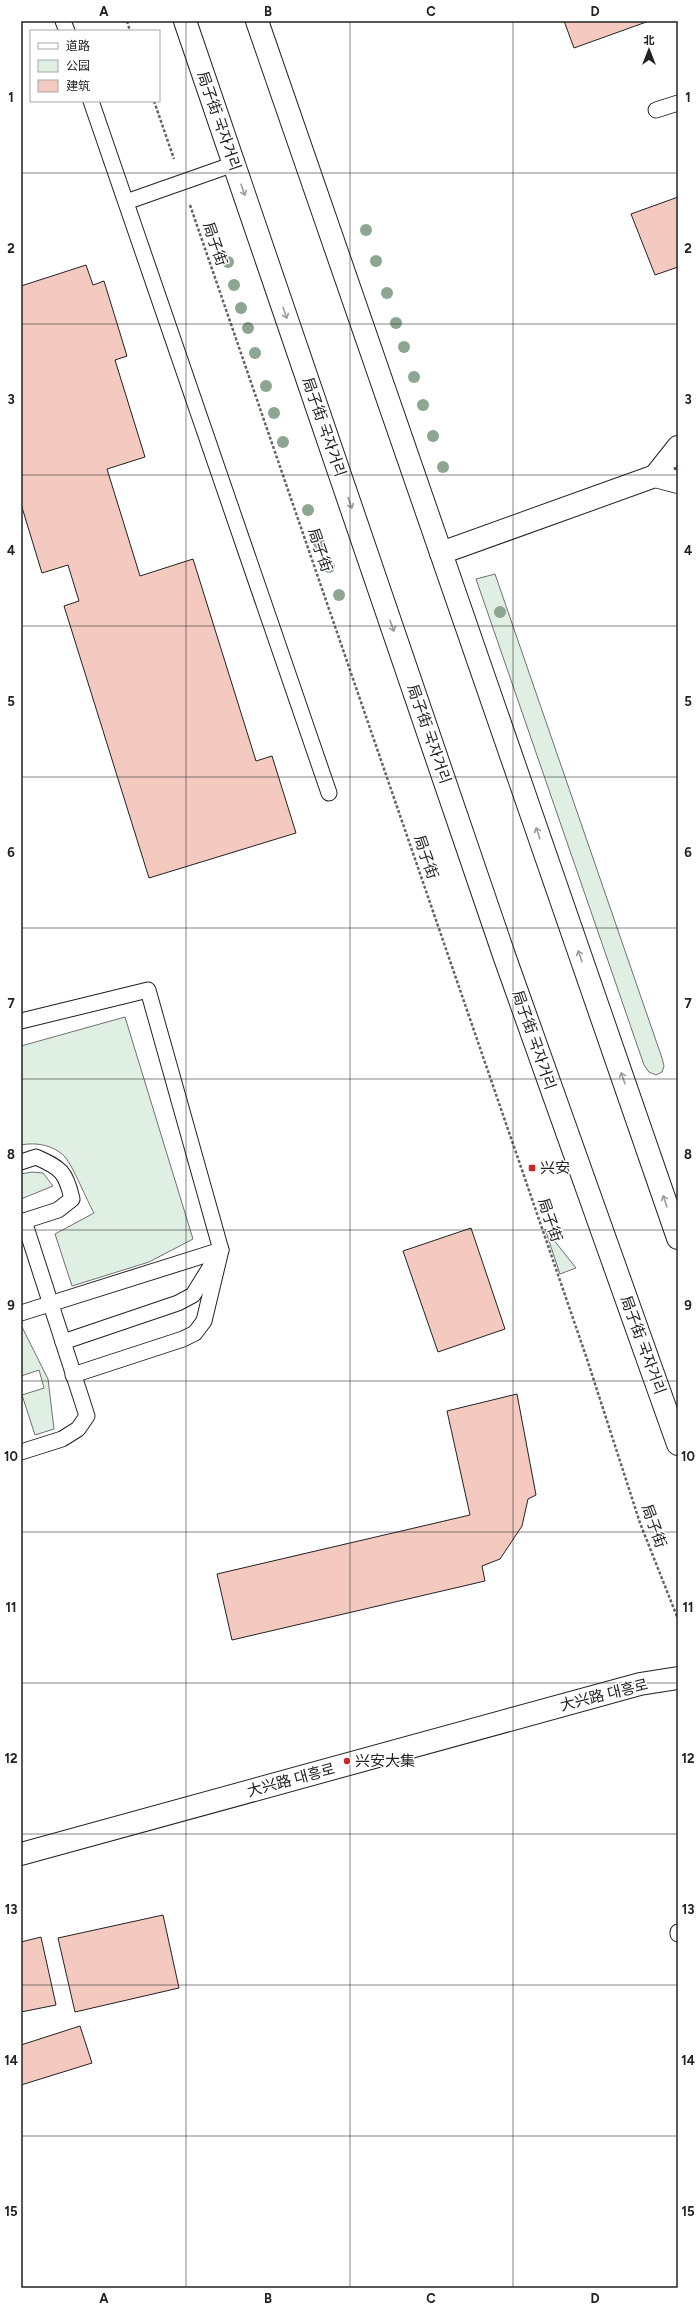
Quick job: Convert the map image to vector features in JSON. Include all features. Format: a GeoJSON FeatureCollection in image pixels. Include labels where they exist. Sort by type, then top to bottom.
{"type":"FeatureCollection","features":[{"type":"Feature","properties":{"kind":"main road","name":"局子街 국자거리"},"geometry":{"type":"LineString","coordinates":[[185,21],[510,972],[678,1444]]}},
{"type":"Feature","properties":{"kind":"main road"},"geometry":{"type":"LineString","coordinates":[[257,21],[678,1238]]}},
{"type":"Feature","properties":{"kind":"main road"},"geometry":{"type":"LineString","coordinates":[[441,553],[655,476],[678,447]]}},
{"type":"Feature","properties":{"kind":"main road"},"geometry":{"type":"LineString","coordinates":[[655,476],[678,482]]}},
{"type":"Feature","properties":{"kind":"main road","name":"大兴路 대흥로"},"geometry":{"type":"LineString","coordinates":[[21,1854],[640,1684],[678,1678]]}},
{"type":"Feature","properties":{"kind":"lane"},"geometry":{"type":"LineString","coordinates":[[91,102],[329,793]]}},
{"type":"Feature","properties":{"kind":"lane"},"geometry":{"type":"LineString","coordinates":[[656,110],[678,103]]}},
{"type":"Feature","properties":{"kind":"lane"},"geometry":{"type":"LineString","coordinates":[[126,202],[234,164]]}},
{"type":"Feature","properties":{"kind":"lane"},"geometry":{"type":"LineString","coordinates":[[21,1021],[148,990],[221,1250],[204,1321],[195,1332],[183,1339],[73,1375]]}},
{"type":"Feature","properties":{"kind":"lane"},"geometry":{"type":"LineString","coordinates":[[21,1162],[36,1157],[54,1165],[68,1180],[72,1199],[58,1210],[22,1222],[51,1304],[87,1416],[78,1429],[62,1439],[21,1452]]}},
{"type":"Feature","properties":{"kind":"lane"},"geometry":{"type":"LineString","coordinates":[[21,1313],[221,1250]]}},
{"type":"Feature","properties":{"kind":"lane"},"geometry":{"type":"LineString","coordinates":[[63,1342],[178,1303],[192,1295],[221,1250]]}},
{"type":"Feature","properties":{"kind":"path","name":"局子街"},"geometry":{"type":"LineString","coordinates":[[154,102],[587,1359],[640,1523],[678,1619]]}},
{"type":"Feature","properties":{"kind":"green space"},"geometry":{"type":"Polygon","coordinates":[[[495,574],[662,1058],[664,1066],[662,1072],[656,1075],[649,1072],[644,1065],[476,579],[495,574]]]}},
{"type":"Feature","properties":{"kind":"green space"},"geometry":{"type":"Polygon","coordinates":[[[125,1017],[193,1239],[149,1262],[72,1286],[55,1234],[94,1213],[72,1168],[61,1153],[50,1147],[39,1144],[21,1145],[21,1046],[125,1017]]]}},
{"type":"Feature","properties":{"kind":"green space"},"geometry":{"type":"Polygon","coordinates":[[[32,1172],[43,1173],[53,1186],[21,1199],[21,1174],[32,1172]]]}},
{"type":"Feature","properties":{"kind":"green space"},"geometry":{"type":"Polygon","coordinates":[[[545,1229],[576,1268],[560,1274],[545,1229]]]}},
{"type":"Feature","properties":{"kind":"green space"},"geometry":{"type":"Polygon","coordinates":[[[21,1325],[48,1379],[54,1429],[35,1435],[22,1395],[44,1388],[39,1370],[21,1376],[21,1325]]]}},
{"type":"Feature","properties":{"kind":"building"},"geometry":{"type":"Polygon","coordinates":[[[564,21],[649,21],[574,48],[564,21]]]}},
{"type":"Feature","properties":{"kind":"building"},"geometry":{"type":"Polygon","coordinates":[[[678,197],[678,267],[655,275],[631,214],[678,197]]]}},
{"type":"Feature","properties":{"kind":"building"},"geometry":{"type":"Polygon","coordinates":[[[86,265],[93,285],[104,281],[127,356],[115,360],[145,457],[107,469],[140,576],[193,559],[256,761],[272,756],[296,833],[149,878],[64,606],[79,601],[68,565],[42,573],[21,504],[21,286],[86,265]]]}},
{"type":"Feature","properties":{"kind":"building"},"geometry":{"type":"Polygon","coordinates":[[[471,1228],[505,1329],[438,1352],[403,1251],[471,1228]]]}},
{"type":"Feature","properties":{"kind":"building"},"geometry":{"type":"Polygon","coordinates":[[[517,1394],[536,1495],[528,1499],[522,1526],[500,1559],[482,1566],[485,1581],[232,1640],[217,1574],[470,1515],[447,1411],[517,1394]]]}},
{"type":"Feature","properties":{"kind":"building"},"geometry":{"type":"Polygon","coordinates":[[[163,1915],[179,1988],[75,2012],[58,1938],[163,1915]]]}},
{"type":"Feature","properties":{"kind":"building"},"geometry":{"type":"Polygon","coordinates":[[[41,1937],[56,2005],[21,2012],[21,1942],[41,1937]]]}},
{"type":"Feature","properties":{"kind":"building"},"geometry":{"type":"Polygon","coordinates":[[[80,2026],[92,2063],[21,2085],[21,2045],[80,2026]]]}},
{"type":"Feature","properties":{"kind":"hedge"},"geometry":{"type":"LineString","coordinates":[[674,469],[678,467]]}},
{"type":"Feature","properties":{"kind":"place","name":"兴安"},"geometry":{"type":"Point","coordinates":[532,1168]}},
{"type":"Feature","properties":{"kind":"place","name":"兴安大集"},"geometry":{"type":"Point","coordinates":[347,1761]}}]}
